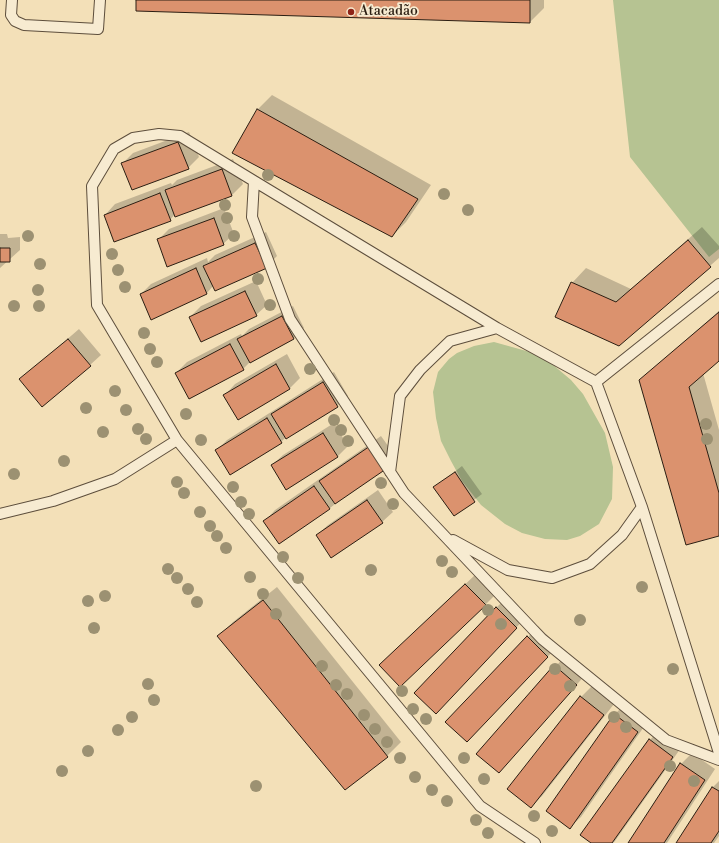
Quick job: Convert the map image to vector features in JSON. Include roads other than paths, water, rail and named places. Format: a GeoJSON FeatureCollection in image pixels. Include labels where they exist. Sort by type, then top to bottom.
{"type":"FeatureCollection","features":[{"type":"Feature","properties":{"kind":"lane"},"geometry":{"type":"LineString","coordinates":[[12,0],[11,15],[15,21],[24,25],[98,30],[100,0]]}},
{"type":"Feature","properties":{"kind":"lane"},"geometry":{"type":"LineString","coordinates":[[535,843],[480,806],[177,440],[97,305],[92,186],[114,149],[133,138],[158,134],[180,136],[497,328],[596,382],[642,507],[719,752]]}},
{"type":"Feature","properties":{"kind":"lane"},"geometry":{"type":"LineString","coordinates":[[254,181],[252,217],[290,319],[404,493],[542,639],[660,736],[666,740],[719,760]]}},
{"type":"Feature","properties":{"kind":"lane"},"geometry":{"type":"LineString","coordinates":[[596,382],[719,284]]}},
{"type":"Feature","properties":{"kind":"lane"},"geometry":{"type":"LineString","coordinates":[[390,472],[400,396],[420,370],[450,341],[497,328]]}},
{"type":"Feature","properties":{"kind":"lane"},"geometry":{"type":"LineString","coordinates":[[0,514],[53,501],[115,479],[177,440]]}},
{"type":"Feature","properties":{"kind":"lane"},"geometry":{"type":"LineString","coordinates":[[444,536],[508,570],[552,578],[590,564],[622,535],[642,507]]}},
{"type":"Feature","properties":{"kind":"place","name":"Atacadão"},"geometry":{"type":"Point","coordinates":[351,12]}}]}
